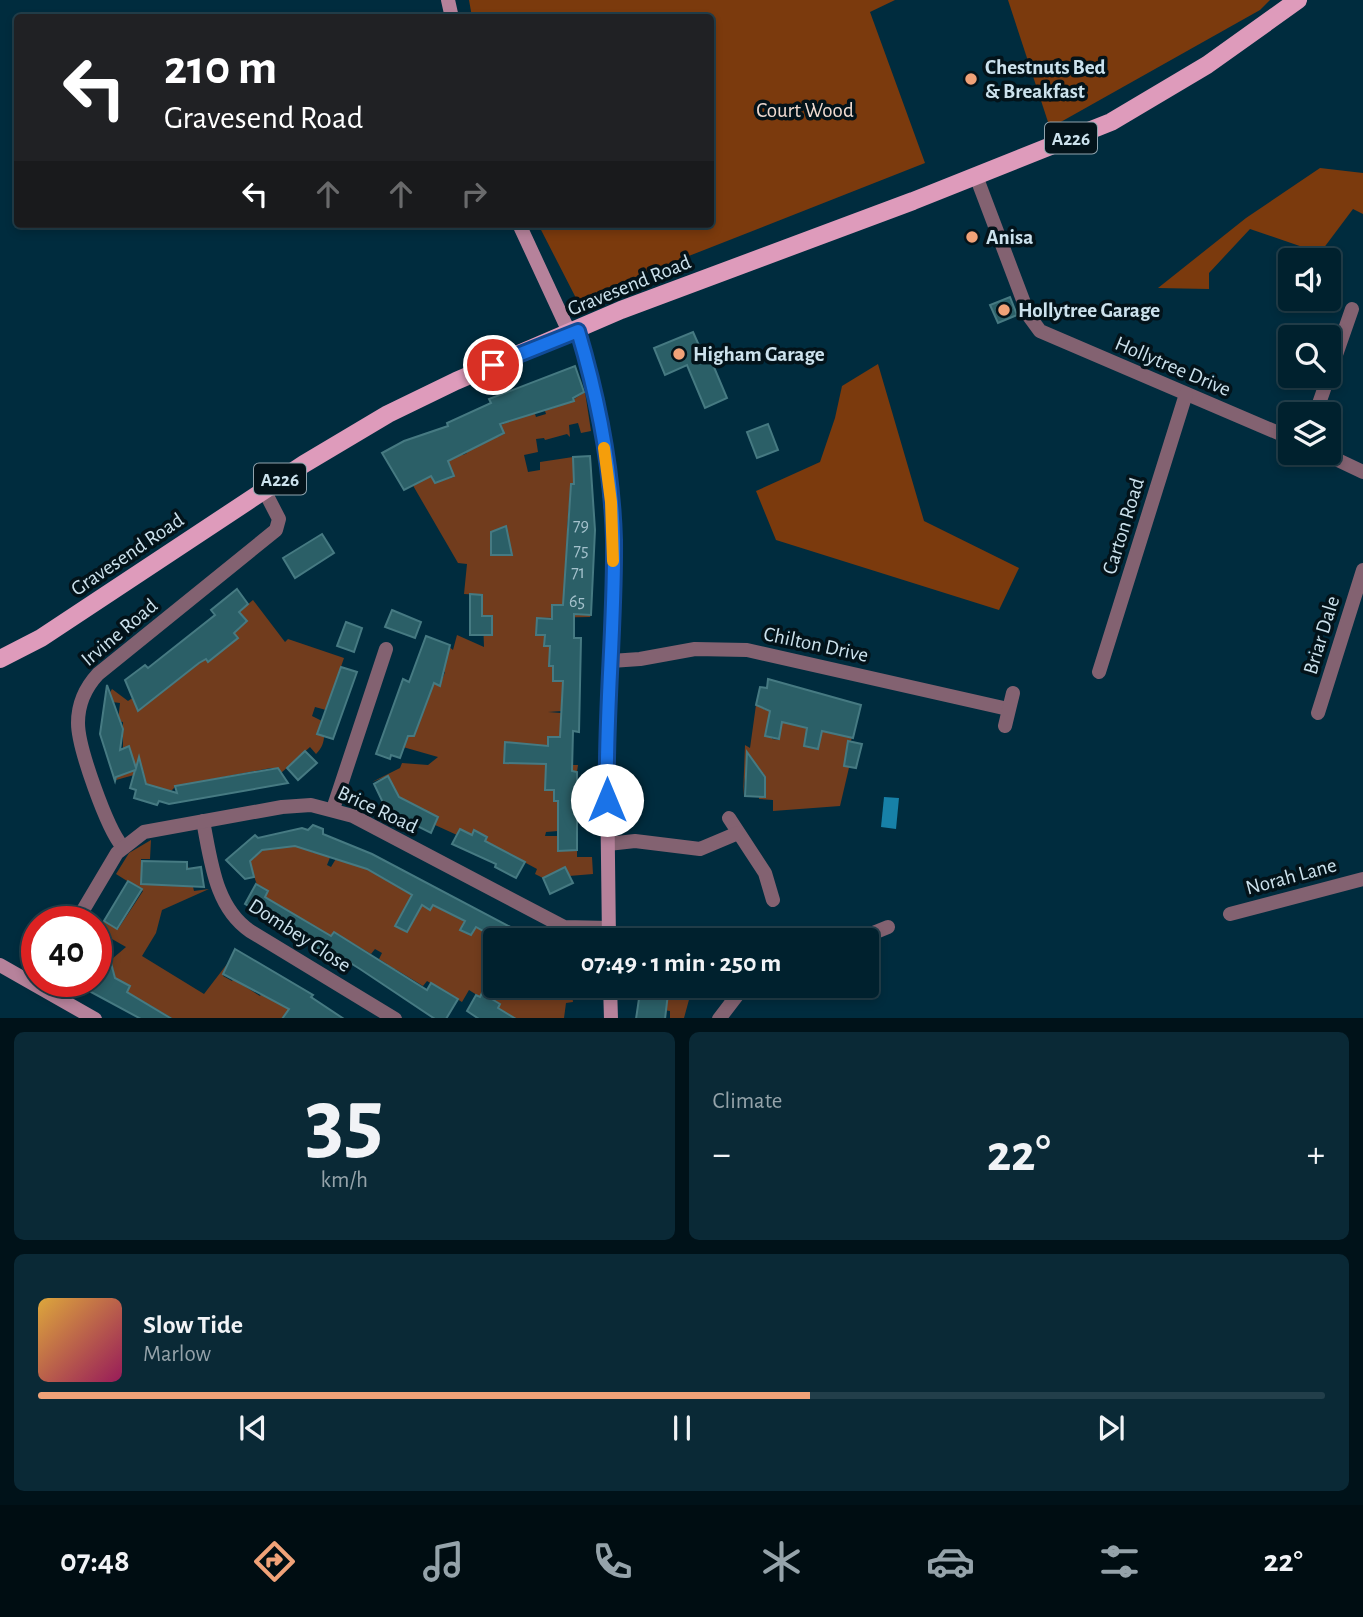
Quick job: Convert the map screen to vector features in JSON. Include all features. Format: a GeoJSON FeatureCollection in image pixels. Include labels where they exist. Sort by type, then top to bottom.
{"type":"FeatureCollection","features":[{"type":"Feature","properties":{"kind":"main road","name":"Gravesend Road"},"geometry":{"type":"LineString","coordinates":[[0,659],[41,638],[264,490],[388,414],[456,381],[629,307],[1111,122],[1207,65],[1298,0]]}},
{"type":"Feature","properties":{"kind":"street","name":"Hollytree Drive"},"geometry":{"type":"LineString","coordinates":[[976,176],[1036,327],[1053,339],[1278,433]]}},
{"type":"Feature","properties":{"kind":"street"},"geometry":{"type":"LineString","coordinates":[[521,228],[574,332],[596,401],[611,502],[611,661],[607,779],[609,928]]}},
{"type":"Feature","properties":{"kind":"street"},"geometry":{"type":"LineString","coordinates":[[1320,402],[1352,309]]}},
{"type":"Feature","properties":{"kind":"street","name":"Carton Road"},"geometry":{"type":"LineString","coordinates":[[1099,671],[1186,394]]}},
{"type":"Feature","properties":{"kind":"street"},"geometry":{"type":"LineString","coordinates":[[1341,462],[1363,472]]}},
{"type":"Feature","properties":{"kind":"street","name":"Irvine Road"},"geometry":{"type":"LineString","coordinates":[[122,846],[107,822],[78,732],[83,697],[103,670],[274,531],[279,519],[264,490]]}},
{"type":"Feature","properties":{"kind":"street","name":"Briar Dale"},"geometry":{"type":"LineString","coordinates":[[1318,713],[1363,570]]}},
{"type":"Feature","properties":{"kind":"street"},"geometry":{"type":"LineString","coordinates":[[333,809],[386,649]]}},
{"type":"Feature","properties":{"kind":"street","name":"Chilton Drive"},"geometry":{"type":"LineString","coordinates":[[611,661],[695,649],[747,650],[1009,709]]}},
{"type":"Feature","properties":{"kind":"street"},"geometry":{"type":"LineString","coordinates":[[1005,726],[1013,693]]}},
{"type":"Feature","properties":{"kind":"street","name":"Brice Road"},"geometry":{"type":"LineString","coordinates":[[86,906],[122,846],[147,830],[296,805],[333,809],[353,816],[570,928]]}},
{"type":"Feature","properties":{"kind":"street"},"geometry":{"type":"LineString","coordinates":[[729,818],[765,873],[774,900]]}},
{"type":"Feature","properties":{"kind":"street","name":"Dombey Close"},"geometry":{"type":"LineString","coordinates":[[203,821],[221,899],[233,917],[250,932],[395,1018]]}},
{"type":"Feature","properties":{"kind":"street"},"geometry":{"type":"LineString","coordinates":[[608,844],[672,843],[700,849],[738,833]]}},
{"type":"Feature","properties":{"kind":"street","name":"Norah Lane"},"geometry":{"type":"LineString","coordinates":[[1230,914],[1363,879]]}},
{"type":"Feature","properties":{"kind":"street"},"geometry":{"type":"LineString","coordinates":[[879,931],[888,928]]}},
{"type":"Feature","properties":{"kind":"street"},"geometry":{"type":"LineString","coordinates":[[0,965],[21,974]]}},
{"type":"Feature","properties":{"kind":"street"},"geometry":{"type":"LineString","coordinates":[[62,997],[95,1018]]}},
{"type":"Feature","properties":{"kind":"street"},"geometry":{"type":"LineString","coordinates":[[610,998],[611,1018]]}},
{"type":"Feature","properties":{"kind":"street"},"geometry":{"type":"LineString","coordinates":[[719,1018],[735,998]]}},
{"type":"Feature","properties":{"kind":"shaded area"},"geometry":{"type":"Polygon","coordinates":[[[585,392],[591,431],[581,433],[578,423],[569,425],[570,437],[567,434],[545,440],[536,439],[538,452],[524,455],[528,472],[540,470],[540,462],[573,457],[574,484],[571,484],[567,529],[594,529],[567,554],[594,557],[565,563],[565,575],[571,575],[571,580],[564,581],[564,592],[570,598],[563,598],[563,605],[552,605],[552,614],[591,615],[590,617],[537,618],[536,634],[545,635],[545,646],[581,647],[581,652],[549,652],[549,666],[558,666],[553,681],[567,681],[562,711],[548,712],[561,713],[570,737],[548,737],[548,747],[570,765],[578,765],[577,772],[559,771],[546,790],[554,790],[554,801],[565,805],[558,831],[546,832],[545,836],[558,836],[559,851],[577,850],[577,857],[592,857],[593,874],[569,876],[565,867],[543,878],[535,874],[537,869],[504,851],[500,857],[474,831],[472,835],[460,829],[457,835],[435,825],[438,817],[411,803],[406,804],[405,808],[388,776],[372,782],[400,768],[402,763],[428,765],[438,757],[396,745],[428,681],[440,685],[445,672],[434,668],[443,642],[453,650],[457,635],[484,647],[482,595],[464,594],[467,564],[458,563],[404,470],[418,462],[407,440],[411,438],[435,483],[454,477],[444,449],[456,441],[463,455],[467,453],[464,445],[493,425],[498,437],[504,434],[501,425],[508,422],[504,412],[516,419],[526,416],[531,402],[536,417],[546,414],[541,399],[551,409],[562,405],[558,393],[568,403],[585,392]]]}},
{"type":"Feature","properties":{"kind":"shaded area"},"geometry":{"type":"Polygon","coordinates":[[[253,600],[285,642],[288,639],[344,658],[326,710],[315,707],[312,716],[322,721],[323,726],[324,739],[316,754],[310,747],[281,773],[278,768],[271,768],[176,786],[171,791],[132,780],[134,775],[116,780],[129,747],[123,748],[123,722],[118,721],[120,703],[105,701],[112,689],[128,701],[177,681],[183,676],[176,667],[192,654],[199,663],[204,656],[209,662],[215,657],[209,650],[224,638],[209,619],[219,628],[253,600]]]}},
{"type":"Feature","properties":{"kind":"shaded area"},"geometry":{"type":"Polygon","coordinates":[[[756,705],[764,707],[764,710],[775,709],[772,739],[779,740],[780,716],[802,727],[852,737],[851,741],[855,742],[840,806],[773,811],[773,800],[759,799],[765,796],[764,773],[745,777],[743,796],[745,745],[750,748],[756,705]]]}},
{"type":"Feature","properties":{"kind":"shaded area"},"geometry":{"type":"Polygon","coordinates":[[[302,828],[297,841],[303,844],[302,848],[314,853],[317,849],[331,855],[327,865],[331,867],[337,857],[358,866],[365,851],[385,860],[377,875],[402,889],[420,880],[428,883],[418,903],[430,909],[433,905],[446,912],[454,897],[471,906],[461,929],[471,935],[476,927],[483,931],[483,994],[480,997],[469,990],[462,1002],[427,981],[423,986],[395,969],[390,978],[382,973],[387,964],[379,959],[382,953],[375,949],[371,954],[351,942],[348,947],[337,941],[340,935],[334,932],[331,936],[265,897],[268,891],[257,885],[252,870],[236,872],[266,848],[293,846],[290,831],[302,828]]]}},
{"type":"Feature","properties":{"kind":"shaded area"},"geometry":{"type":"Polygon","coordinates":[[[151,840],[150,859],[141,859],[141,884],[185,886],[187,862],[194,891],[209,889],[162,910],[156,933],[142,956],[204,994],[227,964],[223,976],[232,981],[238,971],[238,982],[260,996],[267,986],[292,1004],[285,1015],[291,1018],[172,1018],[127,992],[130,986],[124,983],[112,987],[115,977],[112,959],[126,947],[112,939],[112,926],[118,929],[143,891],[116,874],[129,853],[151,840]]]}},
{"type":"Feature","properties":{"kind":"shaded area"},"geometry":{"type":"Polygon","coordinates":[[[498,920],[513,928],[494,928],[498,920]]]}},
{"type":"Feature","properties":{"kind":"shaded area"},"geometry":{"type":"Polygon","coordinates":[[[491,998],[572,998],[573,1002],[566,1003],[564,1018],[500,1018],[504,1012],[498,1008],[500,1004],[491,998]]]}},
{"type":"Feature","properties":{"kind":"shaded area"},"geometry":{"type":"Polygon","coordinates":[[[666,998],[689,998],[684,1018],[670,1018],[670,1011],[663,1010],[666,998]]]}},
{"type":"Feature","properties":{"kind":"green space","name":"Court Wood"},"geometry":{"type":"Polygon","coordinates":[[[469,0],[895,0],[870,12],[925,163],[577,300],[540,228],[714,228],[714,14],[471,14],[469,0]]]}},
{"type":"Feature","properties":{"kind":"green space"},"geometry":{"type":"Polygon","coordinates":[[[1008,0],[1270,0],[1260,10],[1050,128],[1008,0]]]}},
{"type":"Feature","properties":{"kind":"green space"},"geometry":{"type":"Polygon","coordinates":[[[1320,168],[1363,173],[1363,214],[1353,209],[1324,248],[1305,248],[1250,229],[1209,273],[1209,289],[1158,288],[1246,218],[1320,168]]]}},
{"type":"Feature","properties":{"kind":"green space"},"geometry":{"type":"Polygon","coordinates":[[[878,364],[924,521],[1019,568],[999,610],[776,540],[756,491],[820,462],[835,418],[842,386],[878,364]]]}},
{"type":"Feature","properties":{"kind":"water"},"geometry":{"type":"Polygon","coordinates":[[[884,797],[899,798],[896,829],[881,827],[884,797]]]}},
{"type":"Feature","properties":{"kind":"building","name":"Hollytree Garage"},"geometry":{"type":"Polygon","coordinates":[[[1010,297],[1017,315],[998,323],[990,305],[1010,297]]]}},
{"type":"Feature","properties":{"kind":"building"},"geometry":{"type":"Polygon","coordinates":[[[693,332],[701,350],[706,348],[727,398],[705,408],[687,365],[665,375],[654,348],[693,332]]]}},
{"type":"Feature","properties":{"kind":"building"},"geometry":{"type":"Polygon","coordinates":[[[575,366],[584,392],[573,398],[574,401],[500,424],[504,433],[448,461],[454,476],[435,483],[431,476],[404,490],[382,453],[404,441],[448,426],[447,423],[491,403],[489,399],[575,366]]]}},
{"type":"Feature","properties":{"kind":"building"},"geometry":{"type":"Polygon","coordinates":[[[768,424],[778,450],[757,458],[747,432],[768,424]]]}},
{"type":"Feature","properties":{"kind":"building"},"geometry":{"type":"Polygon","coordinates":[[[590,456],[595,530],[591,615],[574,614],[574,638],[581,638],[579,732],[573,731],[572,771],[577,772],[577,850],[558,851],[558,801],[554,801],[554,790],[545,790],[546,764],[504,763],[505,742],[548,746],[548,737],[560,737],[563,681],[553,681],[553,666],[549,666],[550,646],[544,646],[545,635],[536,635],[537,618],[552,619],[552,605],[563,605],[571,484],[574,484],[573,457],[590,456]]]}},
{"type":"Feature","properties":{"kind":"building"},"geometry":{"type":"Polygon","coordinates":[[[506,526],[512,555],[491,555],[491,532],[506,526]]]}},
{"type":"Feature","properties":{"kind":"building"},"geometry":{"type":"Polygon","coordinates":[[[322,534],[334,553],[295,578],[283,558],[322,534]]]}},
{"type":"Feature","properties":{"kind":"building"},"geometry":{"type":"Polygon","coordinates":[[[237,589],[248,604],[239,612],[247,621],[234,633],[238,638],[208,662],[206,659],[199,663],[138,711],[125,680],[145,665],[148,668],[215,615],[211,610],[237,589]]]}},
{"type":"Feature","properties":{"kind":"building"},"geometry":{"type":"Polygon","coordinates":[[[470,594],[482,595],[482,616],[492,616],[492,635],[470,635],[470,594]]]}},
{"type":"Feature","properties":{"kind":"building"},"geometry":{"type":"Polygon","coordinates":[[[392,610],[421,622],[415,638],[385,627],[392,610]]]}},
{"type":"Feature","properties":{"kind":"building"},"geometry":{"type":"Polygon","coordinates":[[[346,622],[362,628],[354,652],[337,646],[346,622]]]}},
{"type":"Feature","properties":{"kind":"building"},"geometry":{"type":"Polygon","coordinates":[[[426,636],[450,645],[440,686],[434,683],[414,736],[408,736],[400,758],[391,755],[390,759],[376,754],[403,679],[409,682],[426,636]]]}},
{"type":"Feature","properties":{"kind":"building"},"geometry":{"type":"Polygon","coordinates":[[[341,667],[357,672],[333,739],[317,734],[341,667]]]}},
{"type":"Feature","properties":{"kind":"building"},"geometry":{"type":"Polygon","coordinates":[[[768,679],[861,705],[853,738],[822,731],[818,749],[804,746],[807,728],[782,722],[779,739],[765,736],[770,711],[756,705],[760,687],[767,688],[768,679]]]}},
{"type":"Feature","properties":{"kind":"building"},"geometry":{"type":"Polygon","coordinates":[[[107,685],[123,729],[120,750],[129,746],[136,768],[139,757],[146,784],[177,793],[175,786],[278,768],[288,783],[169,804],[159,801],[157,805],[134,798],[136,790],[130,788],[135,770],[116,777],[115,781],[100,734],[107,685]]]}},
{"type":"Feature","properties":{"kind":"building"},"geometry":{"type":"Polygon","coordinates":[[[848,741],[862,744],[856,768],[844,766],[848,741]]]}},
{"type":"Feature","properties":{"kind":"building"},"geometry":{"type":"Polygon","coordinates":[[[305,751],[317,763],[298,780],[287,768],[305,751]]]}},
{"type":"Feature","properties":{"kind":"building"},"geometry":{"type":"Polygon","coordinates":[[[747,752],[765,777],[765,797],[745,796],[747,752]]]}},
{"type":"Feature","properties":{"kind":"building"},"geometry":{"type":"Polygon","coordinates":[[[388,776],[399,797],[438,817],[431,833],[387,811],[374,784],[388,776]]]}},
{"type":"Feature","properties":{"kind":"building"},"geometry":{"type":"Polygon","coordinates":[[[313,825],[323,829],[323,834],[372,854],[512,928],[483,928],[483,931],[476,927],[471,935],[460,930],[465,921],[433,905],[430,910],[422,905],[407,932],[395,926],[412,895],[367,869],[295,846],[262,850],[250,861],[254,877],[245,879],[226,860],[255,835],[258,838],[302,828],[308,830],[313,825]]]}},
{"type":"Feature","properties":{"kind":"building"},"geometry":{"type":"Polygon","coordinates":[[[460,829],[472,835],[474,830],[487,837],[485,841],[525,862],[516,878],[495,867],[496,864],[452,844],[460,829]]]}},
{"type":"Feature","properties":{"kind":"building"},"geometry":{"type":"Polygon","coordinates":[[[142,861],[187,862],[187,869],[201,867],[204,887],[141,884],[142,861]]]}},
{"type":"Feature","properties":{"kind":"building"},"geometry":{"type":"Polygon","coordinates":[[[565,867],[573,883],[550,894],[543,878],[565,867]]]}},
{"type":"Feature","properties":{"kind":"building"},"geometry":{"type":"Polygon","coordinates":[[[128,881],[142,889],[117,929],[112,926],[112,908],[128,881]]]}},
{"type":"Feature","properties":{"kind":"building"},"geometry":{"type":"Polygon","coordinates":[[[256,884],[268,891],[265,897],[331,936],[334,932],[427,990],[431,983],[458,999],[447,1018],[434,1018],[336,954],[334,958],[245,904],[256,884]]]}},
{"type":"Feature","properties":{"kind":"building"},"geometry":{"type":"Polygon","coordinates":[[[235,949],[313,995],[311,997],[342,1018],[283,1018],[289,1009],[223,974],[235,949]]]}},
{"type":"Feature","properties":{"kind":"building"},"geometry":{"type":"Polygon","coordinates":[[[112,967],[115,978],[130,986],[127,992],[170,1018],[139,1018],[100,997],[112,997],[112,967]]]}},
{"type":"Feature","properties":{"kind":"building"},"geometry":{"type":"Polygon","coordinates":[[[482,993],[483,998],[490,998],[500,1004],[498,1008],[514,1018],[478,1018],[467,1011],[476,995],[480,997],[482,993]]]}},
{"type":"Feature","properties":{"kind":"building"},"geometry":{"type":"Polygon","coordinates":[[[639,998],[667,998],[665,1018],[636,1018],[639,998]]]}},
{"type":"Feature","properties":{"kind":"slow traffic"},"geometry":{"type":"LineString","coordinates":[[604,448],[611,502],[613,561]]}},
{"type":"Feature","properties":{"kind":"place","name":"Chestnuts Bed & Breakfast"},"geometry":{"type":"Point","coordinates":[971,79]}},
{"type":"Feature","properties":{"kind":"place","name":"Anisa"},"geometry":{"type":"Point","coordinates":[972,237]}},
{"type":"Feature","properties":{"kind":"place","name":"Hollytree Garage"},"geometry":{"type":"Point","coordinates":[1004,310]}},
{"type":"Feature","properties":{"kind":"place","name":"Higham Garage"},"geometry":{"type":"Point","coordinates":[679,354]}},
{"type":"Feature","properties":{"kind":"route"},"geometry":{"type":"LineString","coordinates":[[493,365],[578,331],[596,401],[606,457],[614,540],[607,800]]}}]}
